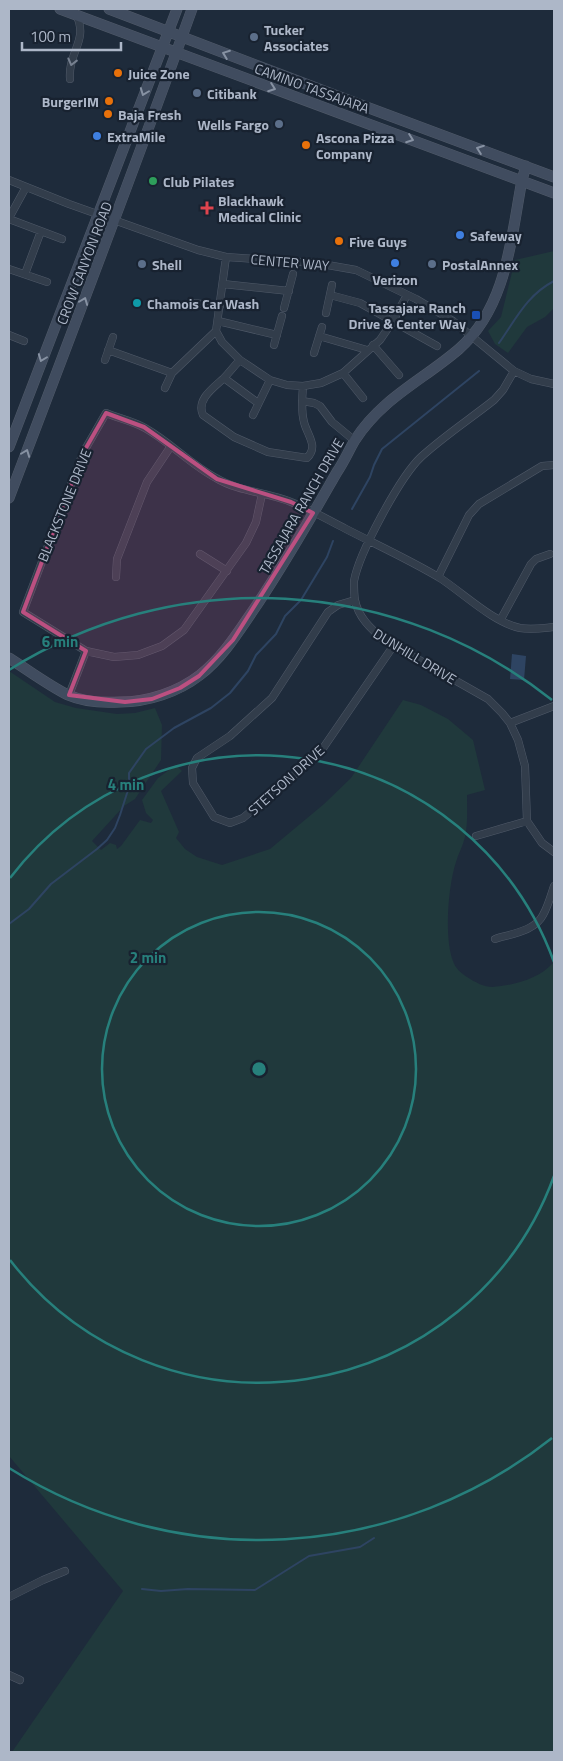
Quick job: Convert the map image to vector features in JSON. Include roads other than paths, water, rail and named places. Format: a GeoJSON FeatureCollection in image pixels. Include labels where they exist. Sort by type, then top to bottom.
{"type":"FeatureCollection","features":[{"type":"Feature","properties":{"kind":"main road","name":"CAMINO TASSAJARA"},"geometry":{"type":"LineString","coordinates":[[60,9],[554,193]]}},
{"type":"Feature","properties":{"kind":"main road","name":"CAMINO TASSAJARA"},"geometry":{"type":"LineString","coordinates":[[109,9],[554,177]]}},
{"type":"Feature","properties":{"kind":"main road","name":"CROW CANYON ROAD"},"geometry":{"type":"LineString","coordinates":[[9,448],[177,9]]}},
{"type":"Feature","properties":{"kind":"main road","name":"CROW CANYON ROAD"},"geometry":{"type":"LineString","coordinates":[[9,498],[115,220],[192,9]]}},
{"type":"Feature","properties":{"kind":"main road","name":"TASSAJARA RANCH DRIVE"},"geometry":{"type":"LineString","coordinates":[[9,658],[69,695],[106,703],[152,699],[180,688],[199,676],[216,661],[233,640],[291,553],[355,441],[373,418],[393,398],[459,349],[488,314],[498,294],[505,269],[526,166]]}},
{"type":"Feature","properties":{"kind":"street"},"geometry":{"type":"LineString","coordinates":[[70,78],[69,68],[82,30],[76,14]]}},
{"type":"Feature","properties":{"kind":"street","name":"CENTER WAY"},"geometry":{"type":"LineString","coordinates":[[9,180],[198,250],[226,257],[337,266],[356,270],[407,295],[453,322],[514,372]]}},
{"type":"Feature","properties":{"kind":"street"},"geometry":{"type":"LineString","coordinates":[[26,187],[9,218],[62,239]]}},
{"type":"Feature","properties":{"kind":"street"},"geometry":{"type":"LineString","coordinates":[[25,274],[41,231]]}},
{"type":"Feature","properties":{"kind":"street"},"geometry":{"type":"LineString","coordinates":[[165,388],[172,373],[216,331],[226,257]]}},
{"type":"Feature","properties":{"kind":"street"},"geometry":{"type":"LineString","coordinates":[[9,269],[47,282]]}},
{"type":"Feature","properties":{"kind":"street"},"geometry":{"type":"LineString","coordinates":[[274,345],[293,274]]}},
{"type":"Feature","properties":{"kind":"street"},"geometry":{"type":"LineString","coordinates":[[223,284],[289,291]]}},
{"type":"Feature","properties":{"kind":"street"},"geometry":{"type":"LineString","coordinates":[[326,313],[332,285]]}},
{"type":"Feature","properties":{"kind":"street"},"geometry":{"type":"LineString","coordinates":[[330,295],[355,301],[393,320],[437,346]]}},
{"type":"Feature","properties":{"kind":"street"},"geometry":{"type":"LineString","coordinates":[[216,331],[222,342],[240,360],[270,380],[285,385],[303,386],[331,380],[343,373],[380,340],[407,295]]}},
{"type":"Feature","properties":{"kind":"street"},"geometry":{"type":"LineString","coordinates":[[193,303],[220,306]]}},
{"type":"Feature","properties":{"kind":"street"},"geometry":{"type":"LineString","coordinates":[[218,321],[277,336]]}},
{"type":"Feature","properties":{"kind":"street"},"geometry":{"type":"LineString","coordinates":[[314,353],[322,327]]}},
{"type":"Feature","properties":{"kind":"street"},"geometry":{"type":"LineString","coordinates":[[9,335],[24,340]]}},
{"type":"Feature","properties":{"kind":"street"},"geometry":{"type":"LineString","coordinates":[[319,336],[370,348],[399,375]]}},
{"type":"Feature","properties":{"kind":"street"},"geometry":{"type":"LineString","coordinates":[[105,360],[113,337]]}},
{"type":"Feature","properties":{"kind":"street"},"geometry":{"type":"LineString","coordinates":[[108,350],[172,373]]}},
{"type":"Feature","properties":{"kind":"street"},"geometry":{"type":"LineString","coordinates":[[240,360],[208,392],[200,410],[203,416],[234,436],[268,452],[307,458],[311,454],[313,446],[304,423],[303,386]]}},
{"type":"Feature","properties":{"kind":"street"},"geometry":{"type":"LineString","coordinates":[[514,372],[531,379],[554,384]]}},
{"type":"Feature","properties":{"kind":"street","name":"DUNHILL DRIVE"},"geometry":{"type":"LineString","coordinates":[[514,372],[503,390],[494,400],[420,458],[407,473],[369,541],[354,581],[355,600],[358,611],[371,629],[394,645],[488,699],[510,723],[518,740],[525,766],[527,821]]}},
{"type":"Feature","properties":{"kind":"street"},"geometry":{"type":"LineString","coordinates":[[343,373],[363,398]]}},
{"type":"Feature","properties":{"kind":"street"},"geometry":{"type":"LineString","coordinates":[[224,378],[258,403]]}},
{"type":"Feature","properties":{"kind":"street"},"geometry":{"type":"LineString","coordinates":[[254,415],[270,380]]}},
{"type":"Feature","properties":{"kind":"street"},"geometry":{"type":"LineString","coordinates":[[302,401],[320,406],[332,422],[355,441]]}},
{"type":"Feature","properties":{"kind":"street","name":"BLACKSTONE DRIVE"},"geometry":{"type":"LineString","coordinates":[[262,494],[246,543],[184,630],[162,646],[138,655],[114,658],[86,651],[23,612],[83,453],[106,413],[144,427],[172,446],[192,464],[217,479],[233,486],[262,494],[291,502],[369,541],[438,577],[483,610],[519,628],[554,627]]}},
{"type":"Feature","properties":{"kind":"street"},"geometry":{"type":"LineString","coordinates":[[116,577],[117,559],[147,482],[172,446]]}},
{"type":"Feature","properties":{"kind":"street"},"geometry":{"type":"LineString","coordinates":[[438,577],[470,515],[479,504],[542,466],[554,465]]}},
{"type":"Feature","properties":{"kind":"street"},"geometry":{"type":"LineString","coordinates":[[200,554],[226,571]]}},
{"type":"Feature","properties":{"kind":"street"},"geometry":{"type":"LineString","coordinates":[[501,619],[530,564],[536,559],[550,554]]}},
{"type":"Feature","properties":{"kind":"street","name":"STETSON DRIVE"},"geometry":{"type":"LineString","coordinates":[[355,600],[338,605],[328,612],[272,698],[230,736],[197,758],[192,768],[193,783],[214,817],[230,823],[243,818],[319,754],[394,645]]}},
{"type":"Feature","properties":{"kind":"street"},"geometry":{"type":"LineString","coordinates":[[69,695],[86,651]]}},
{"type":"Feature","properties":{"kind":"street"},"geometry":{"type":"LineString","coordinates":[[510,723],[554,706]]}},
{"type":"Feature","properties":{"kind":"street"},"geometry":{"type":"LineString","coordinates":[[476,836],[527,821],[542,844],[554,852]]}},
{"type":"Feature","properties":{"kind":"street"},"geometry":{"type":"LineString","coordinates":[[495,939],[522,931],[537,924],[543,916],[554,886]]}},
{"type":"Feature","properties":{"kind":"street"},"geometry":{"type":"LineString","coordinates":[[9,1597],[65,1571]]}},
{"type":"Feature","properties":{"kind":"street"},"geometry":{"type":"LineString","coordinates":[[9,1675],[20,1680]]}},
{"type":"Feature","properties":{"kind":"water"},"geometry":{"type":"Polygon","coordinates":[[[512,654],[526,656],[524,680],[510,679],[512,654]]]}},
{"type":"Feature","properties":{"kind":"waterway"},"geometry":{"type":"LineString","coordinates":[[499,343],[529,300],[554,281]]}},
{"type":"Feature","properties":{"kind":"waterway"},"geometry":{"type":"LineString","coordinates":[[352,509],[370,477],[382,449],[479,371]]}},
{"type":"Feature","properties":{"kind":"waterway"},"geometry":{"type":"LineString","coordinates":[[9,924],[29,909],[51,884],[107,840],[115,828],[120,815],[129,787],[129,773],[146,749],[174,728],[211,708],[230,693],[248,671],[256,655],[276,634],[285,616],[301,600],[327,557],[333,541]]}},
{"type":"Feature","properties":{"kind":"waterway"},"geometry":{"type":"LineString","coordinates":[[142,1589],[161,1591],[188,1589],[255,1590],[309,1556],[360,1547],[374,1538]]}},
{"type":"Feature","properties":{"kind":"place","name":"Tucker Associates"},"geometry":{"type":"Point","coordinates":[254,37]}},
{"type":"Feature","properties":{"kind":"place","name":"Juice Zone"},"geometry":{"type":"Point","coordinates":[118,73]}},
{"type":"Feature","properties":{"kind":"place","name":"Citibank"},"geometry":{"type":"Point","coordinates":[197,93]}},
{"type":"Feature","properties":{"kind":"place","name":"BurgerIM"},"geometry":{"type":"Point","coordinates":[109,101]}},
{"type":"Feature","properties":{"kind":"place","name":"Baja Fresh"},"geometry":{"type":"Point","coordinates":[108,114]}},
{"type":"Feature","properties":{"kind":"place","name":"Wells Fargo"},"geometry":{"type":"Point","coordinates":[279,124]}},
{"type":"Feature","properties":{"kind":"place","name":"ExtraMile"},"geometry":{"type":"Point","coordinates":[97,136]}},
{"type":"Feature","properties":{"kind":"place","name":"Ascona Pizza Company"},"geometry":{"type":"Point","coordinates":[306,145]}},
{"type":"Feature","properties":{"kind":"place","name":"Club Pilates"},"geometry":{"type":"Point","coordinates":[153,181]}},
{"type":"Feature","properties":{"kind":"place","name":"Blackhawk Medical Clinic"},"geometry":{"type":"Point","coordinates":[207,208]}},
{"type":"Feature","properties":{"kind":"place","name":"Safeway"},"geometry":{"type":"Point","coordinates":[460,235]}},
{"type":"Feature","properties":{"kind":"place","name":"Five Guys"},"geometry":{"type":"Point","coordinates":[339,241]}},
{"type":"Feature","properties":{"kind":"place","name":"Verizon"},"geometry":{"type":"Point","coordinates":[395,263]}},
{"type":"Feature","properties":{"kind":"place","name":"Shell"},"geometry":{"type":"Point","coordinates":[142,264]}},
{"type":"Feature","properties":{"kind":"place","name":"PostalAnnex"},"geometry":{"type":"Point","coordinates":[432,264]}},
{"type":"Feature","properties":{"kind":"place","name":"Chamois Car Wash"},"geometry":{"type":"Point","coordinates":[137,303]}},
{"type":"Feature","properties":{"kind":"place","name":"Tassajara Ranch Drive & Center Way"},"geometry":{"type":"Point","coordinates":[476,315]}}]}
